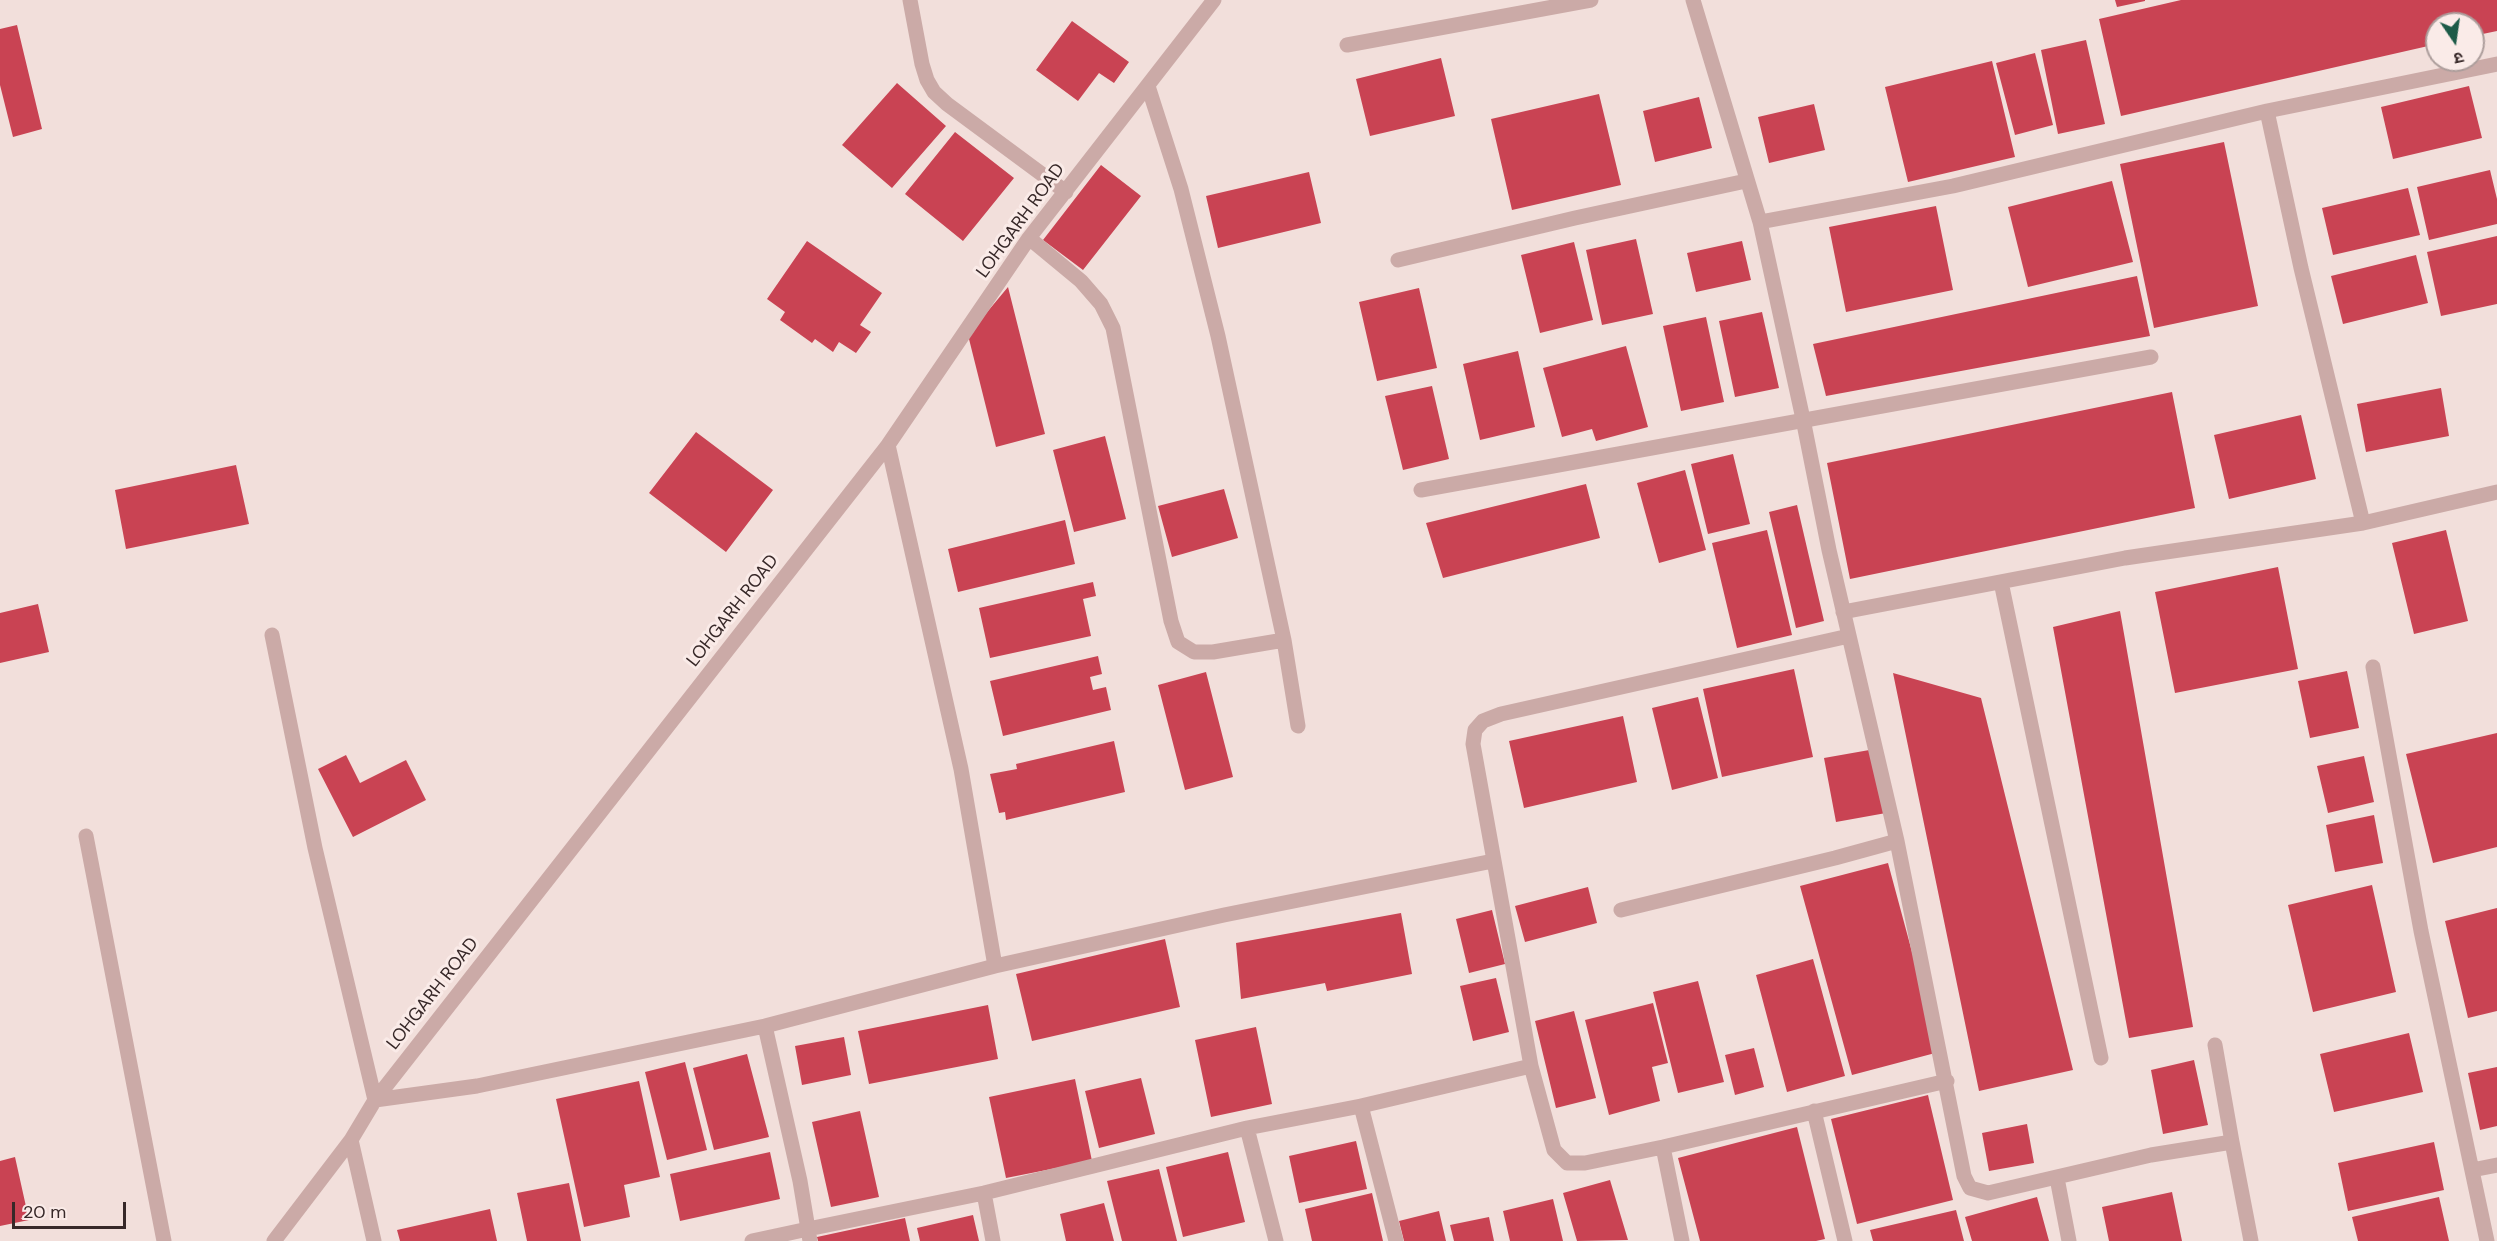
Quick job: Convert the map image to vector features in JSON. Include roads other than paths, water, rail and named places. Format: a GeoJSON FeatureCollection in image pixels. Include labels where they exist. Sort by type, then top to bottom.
{"type":"FeatureCollection","features":[{"type":"Feature","properties":{"kind":"street"},"geometry":{"type":"LineString","coordinates":[[910,0],[922,64],[934,92],[1066,192]]}},
{"type":"Feature","properties":{"kind":"street","name":"LOHGARH ROAD"},"geometry":{"type":"LineString","coordinates":[[274,1241],[351,1140],[375,1100],[888,445],[1029,238],[1215,0]]}},
{"type":"Feature","properties":{"kind":"street"},"geometry":{"type":"LineString","coordinates":[[1347,45],[1591,0]]}},
{"type":"Feature","properties":{"kind":"street"},"geometry":{"type":"LineString","coordinates":[[1693,0],[1760,222],[1803,419],[1828,550],[1897,841],[1947,1081],[1964,1176],[1970,1188],[1988,1193],[2151,1155],[2232,1142]]}},
{"type":"Feature","properties":{"kind":"street"},"geometry":{"type":"LineString","coordinates":[[1760,222],[1953,186],[2267,111],[2497,64]]}},
{"type":"Feature","properties":{"kind":"street"},"geometry":{"type":"LineString","coordinates":[[1148,86],[1181,189],[1218,336],[1284,640],[1298,726]]}},
{"type":"Feature","properties":{"kind":"street"},"geometry":{"type":"LineString","coordinates":[[2267,111],[2301,268],[2363,523]]}},
{"type":"Feature","properties":{"kind":"street"},"geometry":{"type":"LineString","coordinates":[[1398,260],[1746,181]]}},
{"type":"Feature","properties":{"kind":"street"},"geometry":{"type":"LineString","coordinates":[[1029,238],[1081,281],[1101,304],[1113,328],[1171,621],[1178,642],[1194,652],[1213,652],[1284,640]]}},
{"type":"Feature","properties":{"kind":"street"},"geometry":{"type":"LineString","coordinates":[[1421,490],[2151,357]]}},
{"type":"Feature","properties":{"kind":"street"},"geometry":{"type":"LineString","coordinates":[[888,445],[962,769],[995,966]]}},
{"type":"Feature","properties":{"kind":"street"},"geometry":{"type":"LineString","coordinates":[[1843,612],[2125,558],[2363,523],[2497,492]]}},
{"type":"Feature","properties":{"kind":"street"},"geometry":{"type":"LineString","coordinates":[[2001,582],[2101,1058]]}},
{"type":"Feature","properties":{"kind":"street"},"geometry":{"type":"LineString","coordinates":[[272,635],[315,848],[375,1100],[477,1086],[765,1026],[995,966],[1224,915],[1493,861]]}},
{"type":"Feature","properties":{"kind":"street"},"geometry":{"type":"LineString","coordinates":[[1849,636],[1501,714],[1483,721],[1475,730],[1473,744],[1530,1066],[1554,1150],[1568,1163],[1585,1163],[1663,1147],[1947,1081]]}},
{"type":"Feature","properties":{"kind":"street"},"geometry":{"type":"LineString","coordinates":[[2373,667],[2421,932],[2487,1241]]}},
{"type":"Feature","properties":{"kind":"street"},"geometry":{"type":"LineString","coordinates":[[86,836],[164,1241]]}},
{"type":"Feature","properties":{"kind":"street"},"geometry":{"type":"LineString","coordinates":[[1621,910],[1897,841]]}},
{"type":"Feature","properties":{"kind":"street"},"geometry":{"type":"LineString","coordinates":[[765,1026],[800,1181],[809,1235]]}},
{"type":"Feature","properties":{"kind":"street"},"geometry":{"type":"LineString","coordinates":[[2215,1045],[2251,1241]]}},
{"type":"Feature","properties":{"kind":"street"},"geometry":{"type":"LineString","coordinates":[[752,1241],[809,1235],[1246,1128],[1361,1106],[1530,1066]]}},
{"type":"Feature","properties":{"kind":"street"},"geometry":{"type":"LineString","coordinates":[[1361,1106],[1396,1241]]}},
{"type":"Feature","properties":{"kind":"street"},"geometry":{"type":"LineString","coordinates":[[1814,1111],[1845,1241]]}},
{"type":"Feature","properties":{"kind":"street"},"geometry":{"type":"LineString","coordinates":[[1246,1128],[1276,1241]]}},
{"type":"Feature","properties":{"kind":"street"},"geometry":{"type":"LineString","coordinates":[[351,1140],[374,1241]]}},
{"type":"Feature","properties":{"kind":"street"},"geometry":{"type":"LineString","coordinates":[[1663,1147],[1682,1241]]}},
{"type":"Feature","properties":{"kind":"street"},"geometry":{"type":"LineString","coordinates":[[2472,1170],[2497,1165]]}},
{"type":"Feature","properties":{"kind":"street"},"geometry":{"type":"LineString","coordinates":[[2057,1178],[2069,1241]]}},
{"type":"Feature","properties":{"kind":"street"},"geometry":{"type":"LineString","coordinates":[[984,1193],[993,1241]]}}]}
